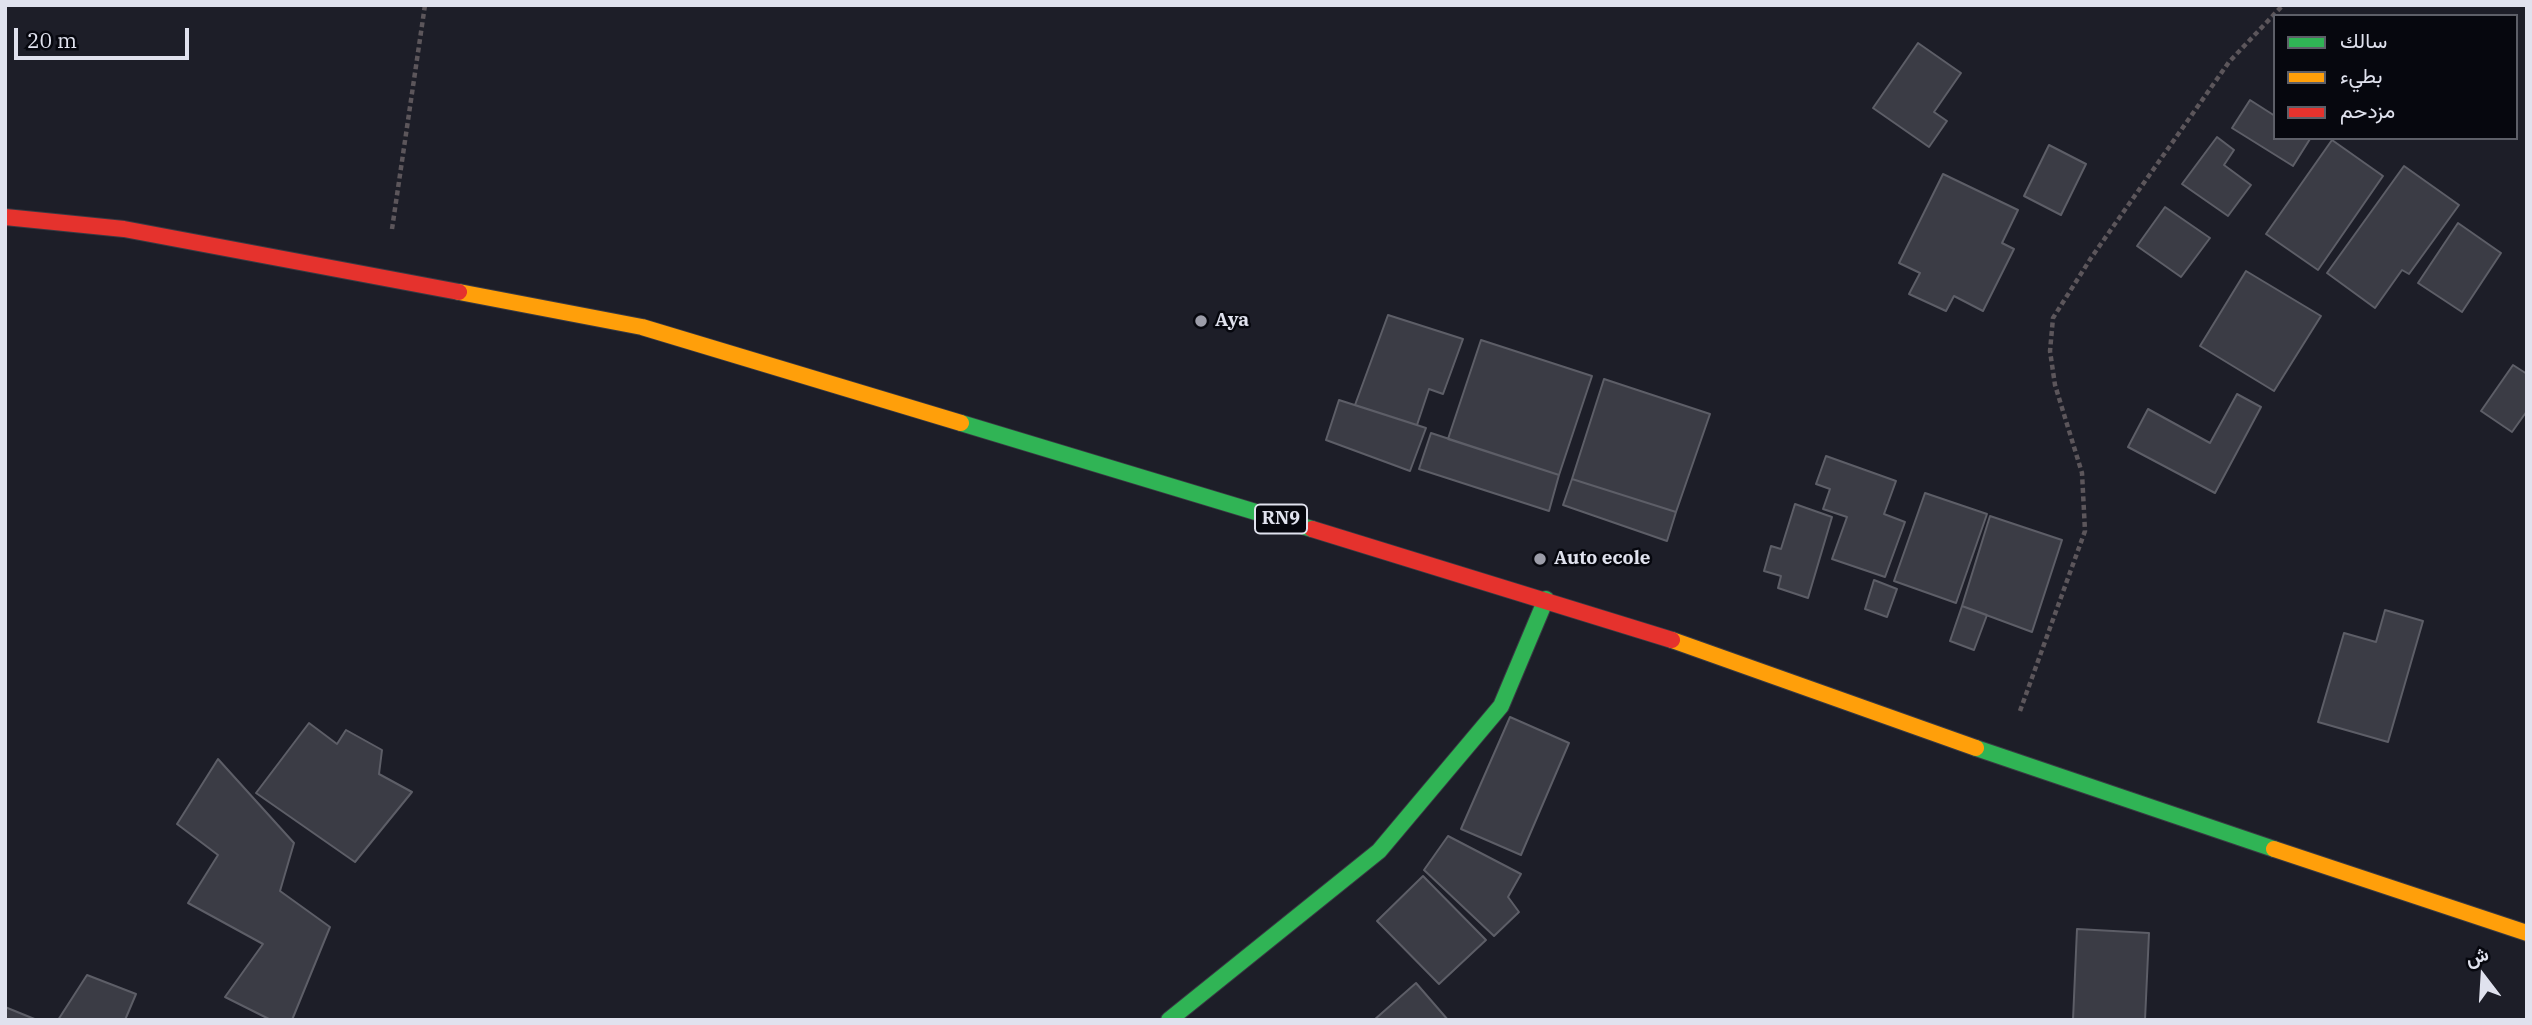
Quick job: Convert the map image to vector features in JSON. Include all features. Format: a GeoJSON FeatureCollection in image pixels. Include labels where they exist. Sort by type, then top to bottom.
{"type":"FeatureCollection","features":[{"type":"Feature","properties":{"kind":"main road","name":"RN9"},"geometry":{"type":"LineString","coordinates":[[5,217],[124,229],[642,327],[1546,599],[1710,652],[2003,758],[2527,933]]}},
{"type":"Feature","properties":{"kind":"main road"},"geometry":{"type":"LineString","coordinates":[[1169,1020],[1379,852],[1501,706],[1546,599]]}},
{"type":"Feature","properties":{"kind":"path"},"geometry":{"type":"LineString","coordinates":[[384,278],[425,5]]}},
{"type":"Feature","properties":{"kind":"path"},"geometry":{"type":"LineString","coordinates":[[2003,758],[2085,531],[2082,473],[2055,385],[2050,351],[2053,318],[2099,247],[2229,62],[2273,16]]}},
{"type":"Feature","properties":{"kind":"building"},"geometry":{"type":"Polygon","coordinates":[[[1918,43],[1961,73],[1934,112],[1947,121],[1929,147],[1873,108],[1918,43]]]}},
{"type":"Feature","properties":{"kind":"building"},"geometry":{"type":"Polygon","coordinates":[[[2250,100],[2273,115],[2273,140],[2309,140],[2293,166],[2232,128],[2250,100]]]}},
{"type":"Feature","properties":{"kind":"building"},"geometry":{"type":"Polygon","coordinates":[[[2217,137],[2234,150],[2224,165],[2251,185],[2228,216],[2182,184],[2217,137]]]}},
{"type":"Feature","properties":{"kind":"building"},"geometry":{"type":"Polygon","coordinates":[[[2332,140],[2383,176],[2318,270],[2266,234],[2332,140]]]}},
{"type":"Feature","properties":{"kind":"building"},"geometry":{"type":"Polygon","coordinates":[[[2049,145],[2086,164],[2061,215],[2024,196],[2049,145]]]}},
{"type":"Feature","properties":{"kind":"building"},"geometry":{"type":"Polygon","coordinates":[[[2404,166],[2459,205],[2409,274],[2402,270],[2375,308],[2327,273],[2404,166]]]}},
{"type":"Feature","properties":{"kind":"building"},"geometry":{"type":"Polygon","coordinates":[[[1943,174],[2018,210],[2002,243],[2014,249],[1983,311],[1954,296],[1946,311],[1909,294],[1920,273],[1899,263],[1943,174]]]}},
{"type":"Feature","properties":{"kind":"building"},"geometry":{"type":"Polygon","coordinates":[[[2165,207],[2210,238],[2181,277],[2137,246],[2165,207]]]}},
{"type":"Feature","properties":{"kind":"building"},"geometry":{"type":"Polygon","coordinates":[[[2458,223],[2501,253],[2462,312],[2418,283],[2458,223]]]}},
{"type":"Feature","properties":{"kind":"building"},"geometry":{"type":"Polygon","coordinates":[[[2246,271],[2321,316],[2274,391],[2200,346],[2246,271]]]}},
{"type":"Feature","properties":{"kind":"building"},"geometry":{"type":"Polygon","coordinates":[[[1388,315],[1463,339],[1443,394],[1429,389],[1417,425],[1355,405],[1388,315]]]}},
{"type":"Feature","properties":{"kind":"building"},"geometry":{"type":"Polygon","coordinates":[[[1481,340],[1592,376],[1559,475],[1448,439],[1481,340]]]}},
{"type":"Feature","properties":{"kind":"building"},"geometry":{"type":"Polygon","coordinates":[[[2513,365],[2527,374],[2527,411],[2512,432],[2481,411],[2513,365]]]}},
{"type":"Feature","properties":{"kind":"building"},"geometry":{"type":"Polygon","coordinates":[[[1604,379],[1710,414],[1676,512],[1572,479],[1604,379]]]}},
{"type":"Feature","properties":{"kind":"building"},"geometry":{"type":"Polygon","coordinates":[[[2237,394],[2261,407],[2215,493],[2128,447],[2148,409],[2210,443],[2237,394]]]}},
{"type":"Feature","properties":{"kind":"building"},"geometry":{"type":"Polygon","coordinates":[[[1339,400],[1426,428],[1410,471],[1326,440],[1339,400]]]}},
{"type":"Feature","properties":{"kind":"building"},"geometry":{"type":"Polygon","coordinates":[[[1431,433],[1559,475],[1549,511],[1419,469],[1431,433]]]}},
{"type":"Feature","properties":{"kind":"building"},"geometry":{"type":"Polygon","coordinates":[[[1826,456],[1896,481],[1884,514],[1905,522],[1885,577],[1832,559],[1847,517],[1823,509],[1830,489],[1816,484],[1826,456]]]}},
{"type":"Feature","properties":{"kind":"building"},"geometry":{"type":"Polygon","coordinates":[[[1572,479],[1676,512],[1667,541],[1563,505],[1572,479]]]}},
{"type":"Feature","properties":{"kind":"building"},"geometry":{"type":"Polygon","coordinates":[[[1925,493],[1987,514],[1956,603],[1894,581],[1925,493]]]}},
{"type":"Feature","properties":{"kind":"building"},"geometry":{"type":"Polygon","coordinates":[[[1795,504],[1832,517],[1808,598],[1778,588],[1781,576],[1764,571],[1771,546],[1781,549],[1795,504]]]}},
{"type":"Feature","properties":{"kind":"building"},"geometry":{"type":"Polygon","coordinates":[[[1990,516],[2062,540],[2032,632],[1962,606],[1990,516]]]}},
{"type":"Feature","properties":{"kind":"building"},"geometry":{"type":"Polygon","coordinates":[[[1874,580],[1897,589],[1887,617],[1865,609],[1874,580]]]}},
{"type":"Feature","properties":{"kind":"building"},"geometry":{"type":"Polygon","coordinates":[[[1962,606],[1987,615],[1974,650],[1950,641],[1962,606]]]}},
{"type":"Feature","properties":{"kind":"building"},"geometry":{"type":"Polygon","coordinates":[[[2385,610],[2423,621],[2388,742],[2318,722],[2344,633],[2376,642],[2385,610]]]}},
{"type":"Feature","properties":{"kind":"building"},"geometry":{"type":"Polygon","coordinates":[[[1510,717],[1569,743],[1521,855],[1461,829],[1510,717]]]}},
{"type":"Feature","properties":{"kind":"building"},"geometry":{"type":"Polygon","coordinates":[[[309,723],[337,744],[346,730],[382,750],[379,774],[412,792],[355,862],[256,793],[309,723]]]}},
{"type":"Feature","properties":{"kind":"building"},"geometry":{"type":"Polygon","coordinates":[[[218,759],[294,843],[280,891],[330,927],[292,1020],[271,1020],[225,997],[263,944],[188,903],[218,855],[177,824],[218,759]]]}},
{"type":"Feature","properties":{"kind":"building"},"geometry":{"type":"Polygon","coordinates":[[[1448,836],[1521,874],[1508,897],[1519,912],[1494,936],[1424,870],[1448,836]]]}},
{"type":"Feature","properties":{"kind":"building"},"geometry":{"type":"Polygon","coordinates":[[[1423,876],[1486,940],[1439,984],[1377,921],[1423,876]]]}},
{"type":"Feature","properties":{"kind":"building"},"geometry":{"type":"Polygon","coordinates":[[[2077,929],[2149,933],[2145,1020],[2073,1020],[2077,929]]]}},
{"type":"Feature","properties":{"kind":"building"},"geometry":{"type":"Polygon","coordinates":[[[87,975],[136,994],[125,1020],[58,1020],[87,975]]]}},
{"type":"Feature","properties":{"kind":"building"},"geometry":{"type":"Polygon","coordinates":[[[1416,983],[1448,1020],[1374,1020],[1416,983]]]}},
{"type":"Feature","properties":{"kind":"building"},"geometry":{"type":"Polygon","coordinates":[[[5,1007],[37,1020],[5,1020],[5,1007]]]}},
{"type":"Feature","properties":{"kind":"traffic: fast"},"geometry":{"type":"LineString","coordinates":[[961,423],[1312,529]]}},
{"type":"Feature","properties":{"kind":"traffic: fast"},"geometry":{"type":"LineString","coordinates":[[1169,1020],[1379,851],[1501,706],[1546,599]]}},
{"type":"Feature","properties":{"kind":"traffic: fast"},"geometry":{"type":"LineString","coordinates":[[1976,748],[2274,849]]}},
{"type":"Feature","properties":{"kind":"traffic: slow"},"geometry":{"type":"LineString","coordinates":[[459,292],[642,327],[961,423]]}},
{"type":"Feature","properties":{"kind":"traffic: slow"},"geometry":{"type":"LineString","coordinates":[[1672,640],[1976,748]]}},
{"type":"Feature","properties":{"kind":"traffic: slow"},"geometry":{"type":"LineString","coordinates":[[2274,849],[2527,933]]}},
{"type":"Feature","properties":{"kind":"traffic: jam"},"geometry":{"type":"LineString","coordinates":[[5,217],[124,229],[459,292]]}},
{"type":"Feature","properties":{"kind":"traffic: jam"},"geometry":{"type":"LineString","coordinates":[[1312,529],[1672,640]]}},
{"type":"Feature","properties":{"kind":"place","name":"Aya"},"geometry":{"type":"Point","coordinates":[1201,321]}},
{"type":"Feature","properties":{"kind":"place","name":"Auto ecole"},"geometry":{"type":"Point","coordinates":[1540,559]}}]}
